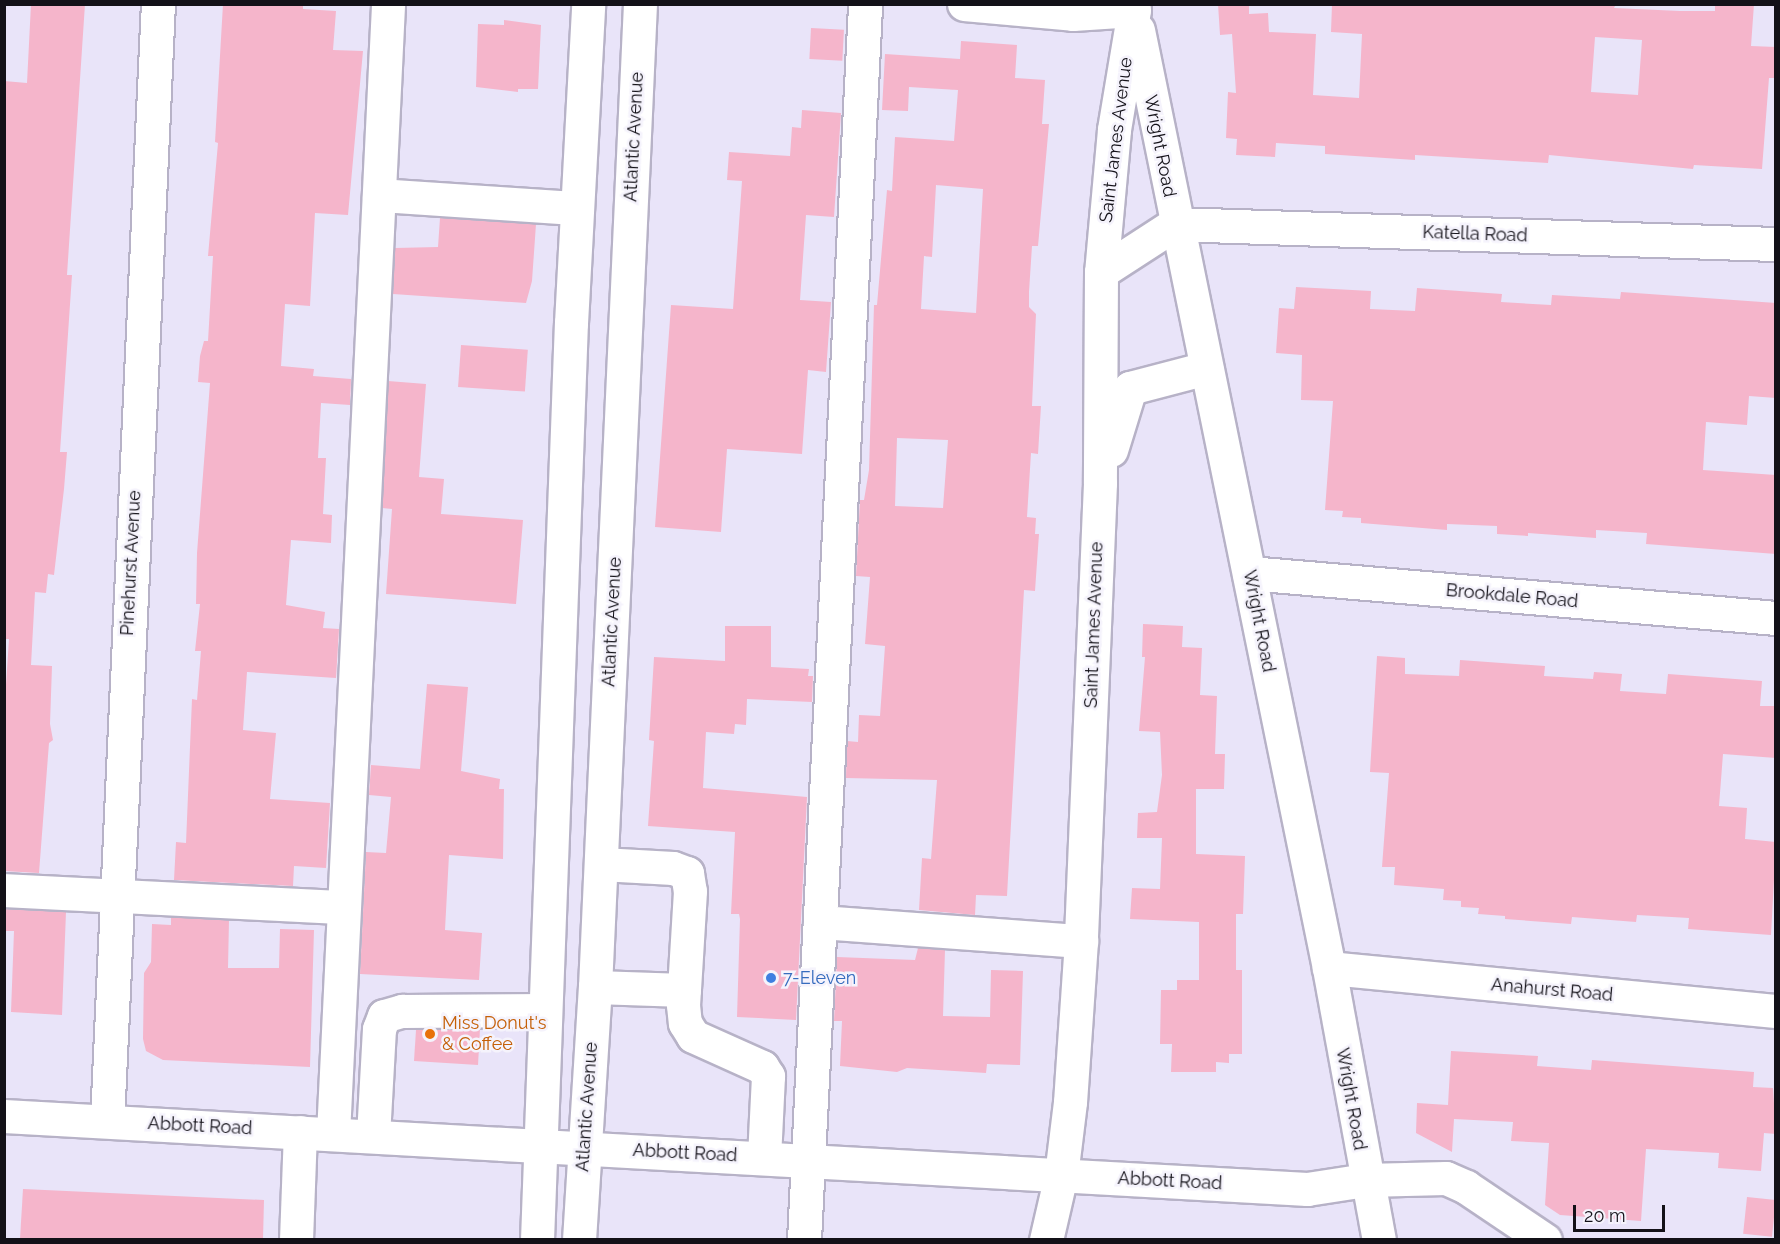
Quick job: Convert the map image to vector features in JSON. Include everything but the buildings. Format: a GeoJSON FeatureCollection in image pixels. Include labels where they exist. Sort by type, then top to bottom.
{"type":"FeatureCollection","features":[{"type":"Feature","properties":{"kind":"main road","name":"Pinehurst Avenue"},"geometry":{"type":"LineString","coordinates":[[107,1121],[115,896],[158,4]]}},
{"type":"Feature","properties":{"kind":"main road"},"geometry":{"type":"LineString","coordinates":[[333,1134],[388,4]]}},
{"type":"Feature","properties":{"kind":"main road"},"geometry":{"type":"LineString","coordinates":[[537,1239],[577,208],[588,4]]}},
{"type":"Feature","properties":{"kind":"main road","name":"Atlantic Avenue"},"geometry":{"type":"LineString","coordinates":[[579,1239],[595,987],[640,4]]}},
{"type":"Feature","properties":{"kind":"main road"},"geometry":{"type":"LineString","coordinates":[[804,1239],[865,4]]}},
{"type":"Feature","properties":{"kind":"main road"},"geometry":{"type":"LineString","coordinates":[[964,4],[1073,14],[1133,7]]}},
{"type":"Feature","properties":{"kind":"main road","name":"Wright Road"},"geometry":{"type":"LineString","coordinates":[[1133,7],[1175,224],[1329,968],[1365,1180],[1379,1239]]}},
{"type":"Feature","properties":{"kind":"main road","name":"Saint James Avenue"},"geometry":{"type":"LineString","coordinates":[[1046,1239],[1061,1175],[1069,1121],[1081,941],[1100,483],[1101,272],[1114,130],[1133,7]]}},
{"type":"Feature","properties":{"kind":"main road"},"geometry":{"type":"LineString","coordinates":[[379,195],[577,208]]}},
{"type":"Feature","properties":{"kind":"main road"},"geometry":{"type":"LineString","coordinates":[[1101,272],[1175,224]]}},
{"type":"Feature","properties":{"kind":"main road","name":"Katella Road"},"geometry":{"type":"LineString","coordinates":[[1175,224],[1776,244]]}},
{"type":"Feature","properties":{"kind":"main road"},"geometry":{"type":"LineString","coordinates":[[1100,483],[1130,388],[1206,368]]}},
{"type":"Feature","properties":{"kind":"main road","name":"Brookdale Road"},"geometry":{"type":"LineString","coordinates":[[1249,573],[1776,618]]}},
{"type":"Feature","properties":{"kind":"main road"},"geometry":{"type":"LineString","coordinates":[[601,864],[673,868],[687,873],[690,891],[684,990],[685,1023],[693,1036],[755,1063],[768,1076],[764,1158]]}},
{"type":"Feature","properties":{"kind":"main road"},"geometry":{"type":"LineString","coordinates":[[4,890],[343,907]]}},
{"type":"Feature","properties":{"kind":"main road"},"geometry":{"type":"LineString","coordinates":[[820,922],[1081,941]]}},
{"type":"Feature","properties":{"kind":"main road","name":"Anahurst Road"},"geometry":{"type":"LineString","coordinates":[[1329,968],[1776,1011]]}},
{"type":"Feature","properties":{"kind":"main road"},"geometry":{"type":"LineString","coordinates":[[595,987],[684,990]]}},
{"type":"Feature","properties":{"kind":"main road"},"geometry":{"type":"LineString","coordinates":[[373,1136],[379,1029],[384,1016],[402,1011],[545,1010]]}},
{"type":"Feature","properties":{"kind":"main road","name":"Abbott Road"},"geometry":{"type":"LineString","coordinates":[[4,1116],[1307,1189],[1365,1180],[1424,1176],[1446,1178],[1467,1187],[1545,1239]]}},
{"type":"Feature","properties":{"kind":"main road"},"geometry":{"type":"LineString","coordinates":[[296,1239],[300,1132]]}},
{"type":"Feature","properties":{"kind":"place","name":"7-Eleven"},"geometry":{"type":"Point","coordinates":[771,978]}},
{"type":"Feature","properties":{"kind":"place","name":"Miss Donut's & Coffee"},"geometry":{"type":"Point","coordinates":[430,1034]}}]}
